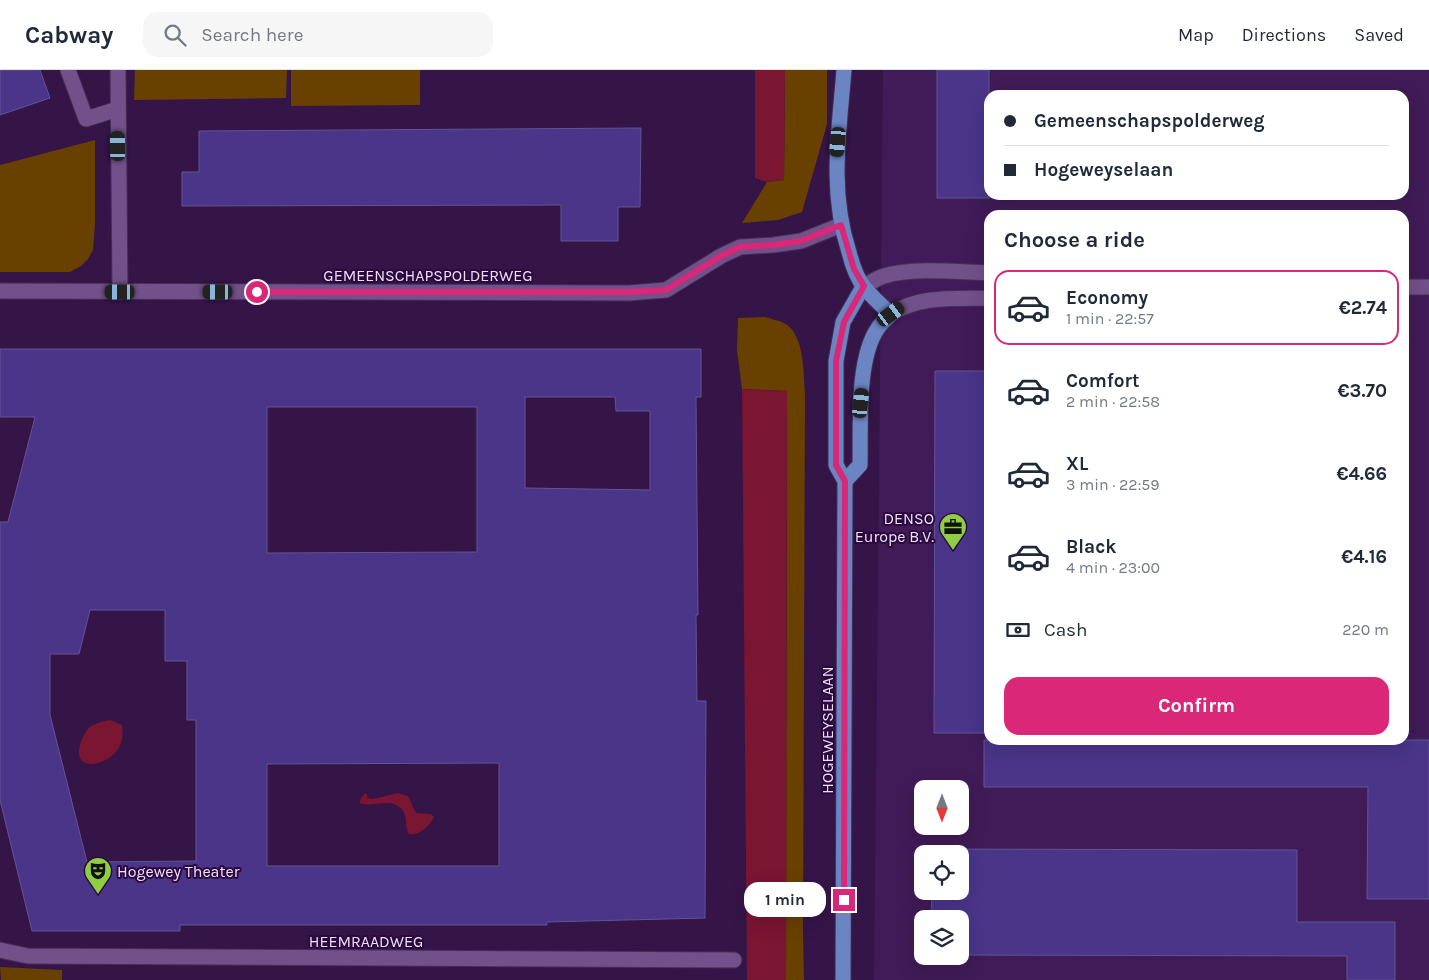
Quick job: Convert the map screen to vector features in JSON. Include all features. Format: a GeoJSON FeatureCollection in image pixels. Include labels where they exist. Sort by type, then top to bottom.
{"type":"FeatureCollection","features":[{"type":"Feature","properties":{"kind":"main road"},"geometry":{"type":"LineString","coordinates":[[844,70],[836,198],[841,225],[854,269],[864,286],[891,314],[878,328],[868,352],[864,369],[861,403],[860,465],[845,481]]}},
{"type":"Feature","properties":{"kind":"main road","name":"HOGEWEYSELAAN"},"geometry":{"type":"LineString","coordinates":[[843,980],[845,481],[836,465],[836,361],[844,322],[864,286]]}},
{"type":"Feature","properties":{"kind":"street"},"geometry":{"type":"LineString","coordinates":[[68,70],[86,119],[118,109]]}},
{"type":"Feature","properties":{"kind":"street"},"geometry":{"type":"LineString","coordinates":[[118,70],[120,292]]}},
{"type":"Feature","properties":{"kind":"street","name":"GEMEENSCHAPSPOLDERWEG"},"geometry":{"type":"LineString","coordinates":[[0,291],[629,292],[666,290],[721,256],[740,247],[801,241],[841,225]]}},
{"type":"Feature","properties":{"kind":"street"},"geometry":{"type":"LineString","coordinates":[[864,286],[884,276],[907,273],[984,272]]}},
{"type":"Feature","properties":{"kind":"street"},"geometry":{"type":"LineString","coordinates":[[1409,287],[1429,287]]}},
{"type":"Feature","properties":{"kind":"street"},"geometry":{"type":"LineString","coordinates":[[891,314],[913,302],[984,298]]}},
{"type":"Feature","properties":{"kind":"street","name":"HEEMRAADWEG"},"geometry":{"type":"LineString","coordinates":[[0,950],[28,956],[734,960]]}},
{"type":"Feature","properties":{"kind":"shaded area"},"geometry":{"type":"Polygon","coordinates":[[[135,70],[287,70],[286,98],[134,100],[135,70]]]}},
{"type":"Feature","properties":{"kind":"shaded area"},"geometry":{"type":"Polygon","coordinates":[[[291,70],[420,70],[420,105],[291,106],[291,70]]]}},
{"type":"Feature","properties":{"kind":"shaded area"},"geometry":{"type":"Polygon","coordinates":[[[755,70],[785,70],[784,180],[767,182],[755,178],[755,70]]]}},
{"type":"Feature","properties":{"kind":"shaded area"},"geometry":{"type":"Polygon","coordinates":[[[785,70],[827,70],[827,124],[802,212],[778,220],[742,223],[767,182],[784,180],[785,70]]]}},
{"type":"Feature","properties":{"kind":"shaded area"},"geometry":{"type":"Polygon","coordinates":[[[883,70],[1429,70],[1429,980],[874,980],[883,70]]]}},
{"type":"Feature","properties":{"kind":"shaded area"},"geometry":{"type":"Polygon","coordinates":[[[95,140],[95,224],[93,250],[88,259],[81,266],[70,272],[0,272],[0,165],[95,140]]]}},
{"type":"Feature","properties":{"kind":"shaded area"},"geometry":{"type":"Polygon","coordinates":[[[765,317],[784,323],[791,328],[796,336],[802,354],[805,393],[804,980],[786,980],[787,391],[742,389],[737,350],[738,318],[765,317]]]}},
{"type":"Feature","properties":{"kind":"shaded area"},"geometry":{"type":"Polygon","coordinates":[[[742,389],[787,391],[786,980],[747,980],[742,389]]]}},
{"type":"Feature","properties":{"kind":"shaded area"},"geometry":{"type":"Polygon","coordinates":[[[110,720],[122,725],[123,731],[119,748],[112,756],[99,763],[86,763],[79,756],[82,739],[91,726],[110,720]]]}},
{"type":"Feature","properties":{"kind":"shaded area"},"geometry":{"type":"Polygon","coordinates":[[[398,793],[408,796],[416,813],[431,814],[434,817],[430,824],[420,832],[409,834],[403,811],[399,806],[388,803],[371,805],[360,803],[364,794],[367,794],[367,798],[373,799],[398,793]]]}},
{"type":"Feature","properties":{"kind":"shaded area"},"geometry":{"type":"Polygon","coordinates":[[[0,967],[62,970],[62,980],[1,980],[0,967]]]}},
{"type":"Feature","properties":{"kind":"building"},"geometry":{"type":"Polygon","coordinates":[[[0,70],[40,70],[50,98],[0,115],[0,70]]]}},
{"type":"Feature","properties":{"kind":"building"},"geometry":{"type":"Polygon","coordinates":[[[937,70],[989,70],[989,90],[984,90],[984,198],[937,198],[937,70]]]}},
{"type":"Feature","properties":{"kind":"building"},"geometry":{"type":"Polygon","coordinates":[[[641,128],[640,207],[618,207],[618,241],[561,241],[561,205],[182,206],[182,172],[199,172],[199,131],[641,128]]]}},
{"type":"Feature","properties":{"kind":"building"},"geometry":{"type":"Polygon","coordinates":[[[0,349],[701,349],[701,397],[696,397],[698,615],[696,615],[697,701],[706,701],[705,918],[547,922],[547,925],[180,925],[180,931],[32,931],[0,800],[0,522],[8,522],[35,417],[0,417],[0,349]],[[525,397],[525,488],[650,490],[650,411],[616,411],[615,397],[525,397]],[[267,407],[267,553],[477,552],[477,407],[267,407]],[[90,610],[79,654],[50,654],[50,715],[87,862],[196,861],[196,720],[187,720],[187,661],[165,661],[165,610],[90,610]],[[499,763],[267,764],[267,866],[499,866],[499,763]]]}},
{"type":"Feature","properties":{"kind":"building"},"geometry":{"type":"Polygon","coordinates":[[[935,371],[984,371],[984,733],[934,733],[935,371]]]}},
{"type":"Feature","properties":{"kind":"building"},"geometry":{"type":"Polygon","coordinates":[[[1409,740],[1429,740],[1429,899],[1367,899],[1368,787],[984,787],[984,745],[1409,745],[1409,740]]]}},
{"type":"Feature","properties":{"kind":"building"},"geometry":{"type":"Polygon","coordinates":[[[969,849],[1297,850],[1297,922],[1395,922],[1395,980],[1347,980],[1347,956],[969,955],[969,910],[931,910],[932,900],[969,900],[969,849]]]}},
{"type":"Feature","properties":{"kind":"place","name":"DENSO Europe B.V."},"geometry":{"type":"Point","coordinates":[953,551]}},
{"type":"Feature","properties":{"kind":"place","name":"Hogewey Theater"},"geometry":{"type":"Point","coordinates":[98,895]}},
{"type":"Feature","properties":{"kind":"route"},"geometry":{"type":"LineString","coordinates":[[257,292],[629,292],[666,290],[721,256],[740,247],[801,241],[841,225],[854,269],[864,286],[844,322],[836,361],[836,465],[845,481],[844,900]]}}]}
